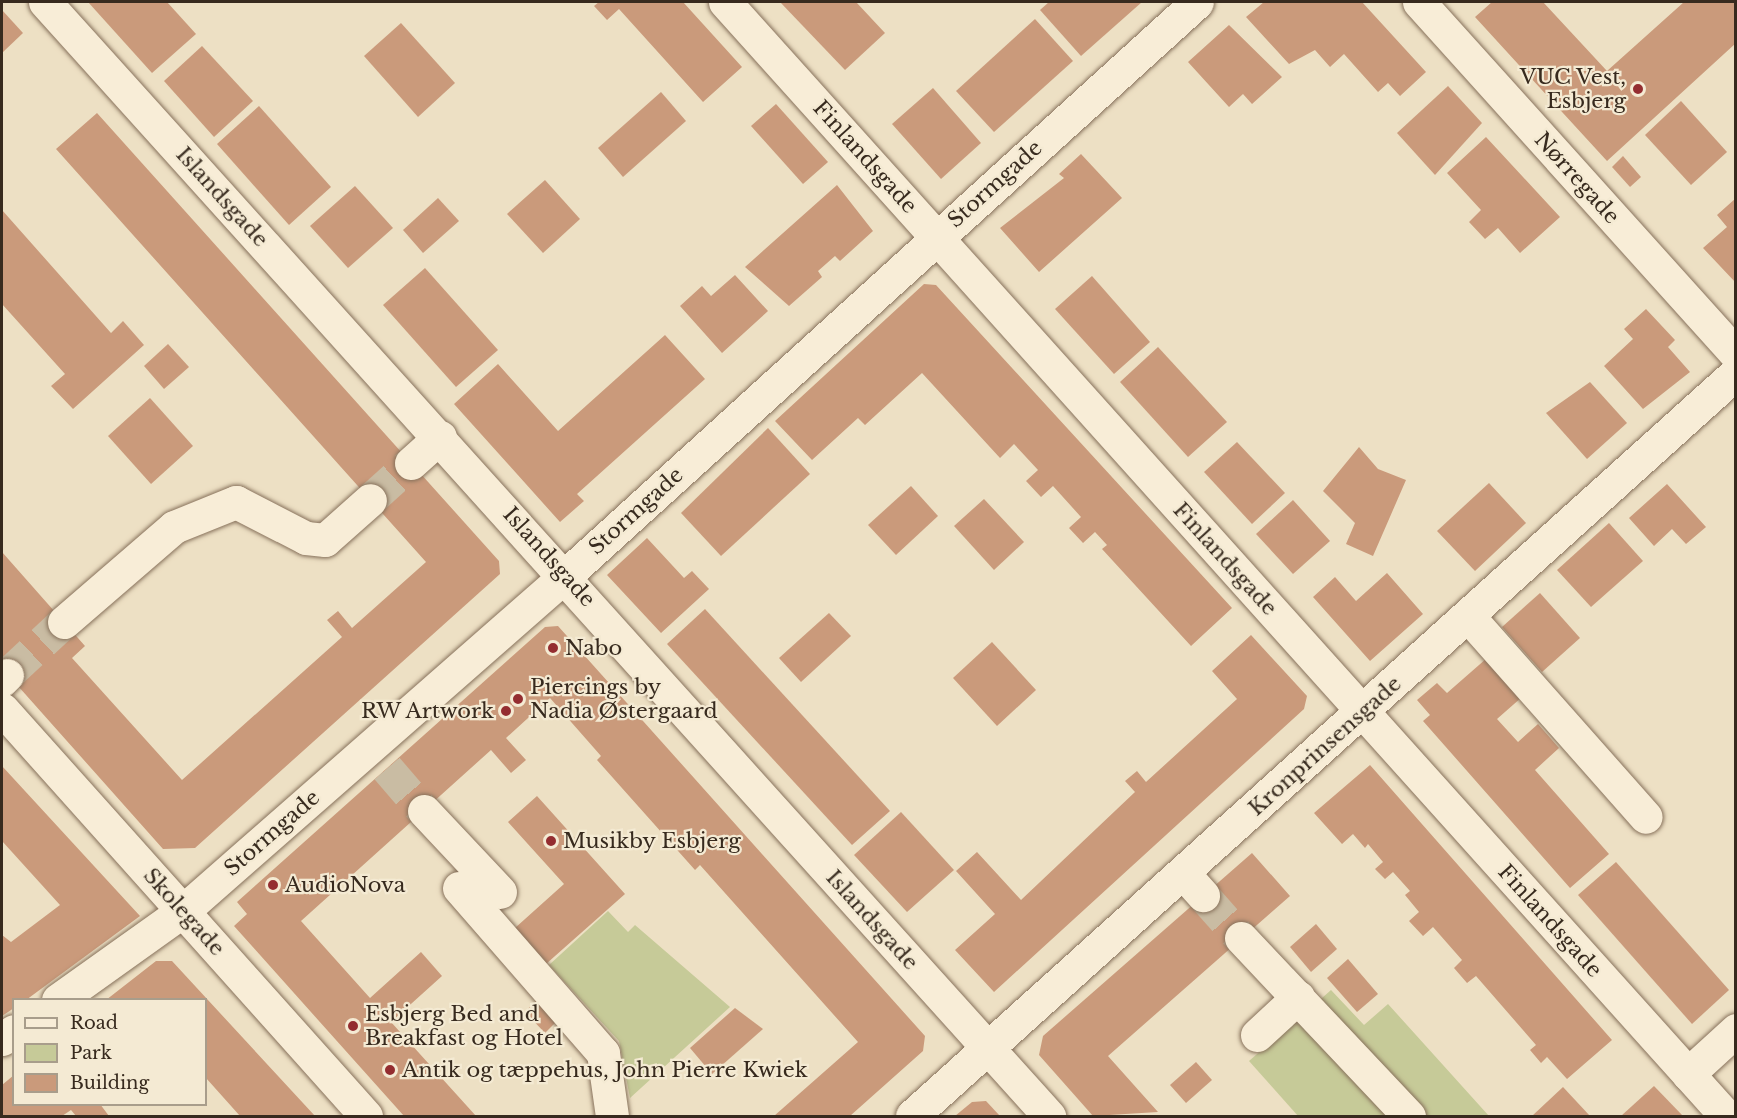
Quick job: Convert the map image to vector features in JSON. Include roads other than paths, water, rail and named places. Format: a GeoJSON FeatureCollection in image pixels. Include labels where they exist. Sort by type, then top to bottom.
{"type":"FeatureCollection","features":[{"type":"Feature","properties":{"kind":"street","name":"Islandsgade"},"geometry":{"type":"LineString","coordinates":[[45,2],[566,575],[1048,1116]]}},
{"type":"Feature","properties":{"kind":"street","name":"Finlandsgade"},"geometry":{"type":"LineString","coordinates":[[725,2],[1726,1116]]}},
{"type":"Feature","properties":{"kind":"street","name":"Stormgade"},"geometry":{"type":"LineString","coordinates":[[59,998],[183,911],[378,758],[566,575],[1197,2]]}},
{"type":"Feature","properties":{"kind":"street","name":"Nørregade"},"geometry":{"type":"LineString","coordinates":[[1419,2],[1736,354]]}},
{"type":"Feature","properties":{"kind":"street","name":"Kronprinsensgade"},"geometry":{"type":"LineString","coordinates":[[912,1116],[987,1049],[1193,884],[1363,712],[1736,373]]}},
{"type":"Feature","properties":{"kind":"street"},"geometry":{"type":"LineString","coordinates":[[411,463],[440,437]]}},
{"type":"Feature","properties":{"kind":"street"},"geometry":{"type":"LineString","coordinates":[[64,622],[174,527],[236,502],[306,538],[326,540],[370,500]]}},
{"type":"Feature","properties":{"kind":"street"},"geometry":{"type":"LineString","coordinates":[[1468,616],[1646,817]]}},
{"type":"Feature","properties":{"kind":"street","name":"Skolegade"},"geometry":{"type":"LineString","coordinates":[[2,708],[366,1116]]}},
{"type":"Feature","properties":{"kind":"street"},"geometry":{"type":"LineString","coordinates":[[424,811],[500,892]]}},
{"type":"Feature","properties":{"kind":"street"},"geometry":{"type":"LineString","coordinates":[[459,888],[603,1053],[612,1116]]}},
{"type":"Feature","properties":{"kind":"street"},"geometry":{"type":"LineString","coordinates":[[1240,938],[1409,1116]]}},
{"type":"Feature","properties":{"kind":"street"},"geometry":{"type":"LineString","coordinates":[[1257,1035],[1298,997]]}},
{"type":"Feature","properties":{"kind":"street"},"geometry":{"type":"LineString","coordinates":[[1688,1074],[1736,1030]]}},
{"type":"Feature","properties":{"kind":"tunnel"},"geometry":{"type":"LineString","coordinates":[[370,500],[411,463]]}},
{"type":"Feature","properties":{"kind":"tunnel"},"geometry":{"type":"LineString","coordinates":[[7,675],[64,622]]}},
{"type":"Feature","properties":{"kind":"tunnel"},"geometry":{"type":"LineString","coordinates":[[387,768],[424,811]]}},
{"type":"Feature","properties":{"kind":"tunnel"},"geometry":{"type":"LineString","coordinates":[[1203,895],[1241,938]]}},
{"type":"Feature","properties":{"kind":"place","name":"VUC Vest, Esbjerg"},"geometry":{"type":"Point","coordinates":[1638,89]}},
{"type":"Feature","properties":{"kind":"place","name":"Nabo"},"geometry":{"type":"Point","coordinates":[553,648]}},
{"type":"Feature","properties":{"kind":"place","name":"Piercings by Nadia Østergaard"},"geometry":{"type":"Point","coordinates":[518,699]}},
{"type":"Feature","properties":{"kind":"place","name":"RW Artwork"},"geometry":{"type":"Point","coordinates":[506,711]}},
{"type":"Feature","properties":{"kind":"place","name":"Musikby Esbjerg"},"geometry":{"type":"Point","coordinates":[551,841]}},
{"type":"Feature","properties":{"kind":"place","name":"AudioNova"},"geometry":{"type":"Point","coordinates":[273,885]}},
{"type":"Feature","properties":{"kind":"place","name":"Esbjerg Bed and Breakfast og Hotel"},"geometry":{"type":"Point","coordinates":[353,1026]}},
{"type":"Feature","properties":{"kind":"place","name":"Antik og tæppehus, John Pierre Kwiek"},"geometry":{"type":"Point","coordinates":[390,1070]}}]}
